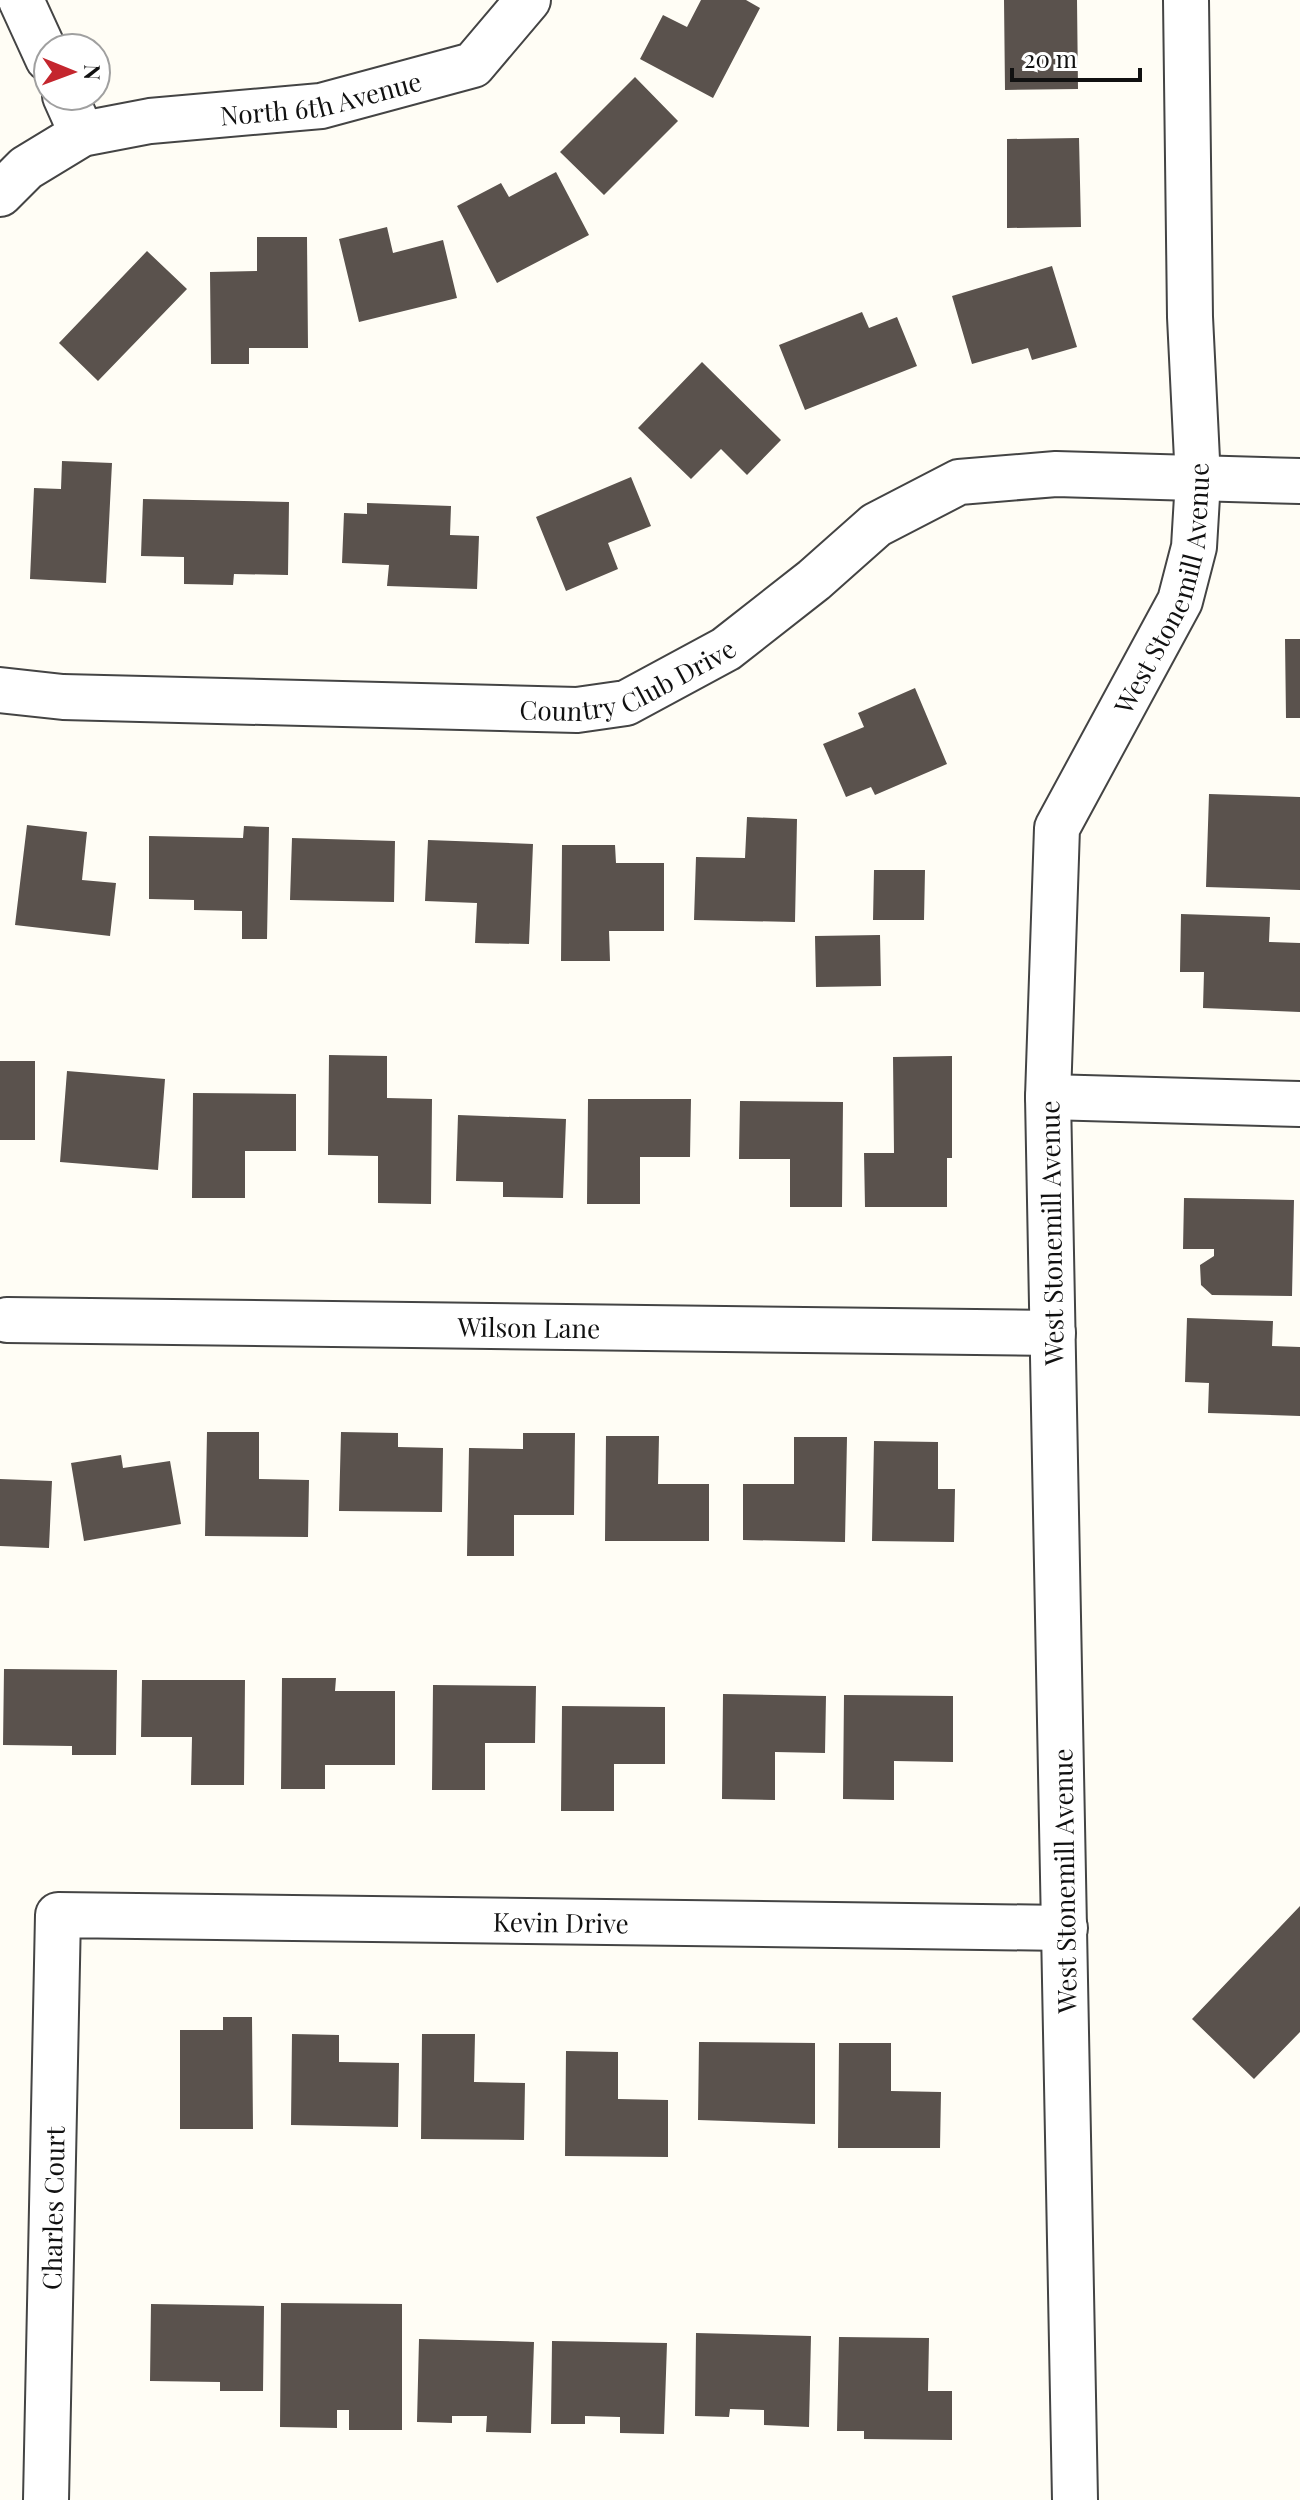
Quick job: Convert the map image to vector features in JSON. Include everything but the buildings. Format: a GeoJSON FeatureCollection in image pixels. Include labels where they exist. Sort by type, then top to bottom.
{"type":"FeatureCollection","features":[{"type":"Feature","properties":{"kind":"street"},"geometry":{"type":"LineString","coordinates":[[21,0],[36,32]]}},
{"type":"Feature","properties":{"kind":"street","name":"North 6th Avenue"},"geometry":{"type":"LineString","coordinates":[[0,194],[73,115],[150,121],[321,106],[473,65],[528,0]]}},
{"type":"Feature","properties":{"kind":"street","name":"West Stonemill Avenue"},"geometry":{"type":"LineString","coordinates":[[1075,2500],[1048,1097],[1057,828],[1180,601],[1194,547],[1198,480],[1190,317],[1186,0]]}},
{"type":"Feature","properties":{"kind":"street","name":"Country Club Drive"},"geometry":{"type":"LineString","coordinates":[[0,690],[63,697],[577,710],[626,703],[726,649],[814,580],[876,525],[959,482],[1056,474],[1300,481]]}},
{"type":"Feature","properties":{"kind":"street"},"geometry":{"type":"LineString","coordinates":[[1048,1097],[1300,1104]]}},
{"type":"Feature","properties":{"kind":"street","name":"Wilson Lane"},"geometry":{"type":"LineString","coordinates":[[7,1320],[1053,1333]]}},
{"type":"Feature","properties":{"kind":"street","name":"Kevin Drive"},"geometry":{"type":"LineString","coordinates":[[58,1915],[1065,1928]]}},
{"type":"Feature","properties":{"kind":"street","name":"Charles Court"},"geometry":{"type":"LineString","coordinates":[[46,2500],[58,1915]]}}]}
